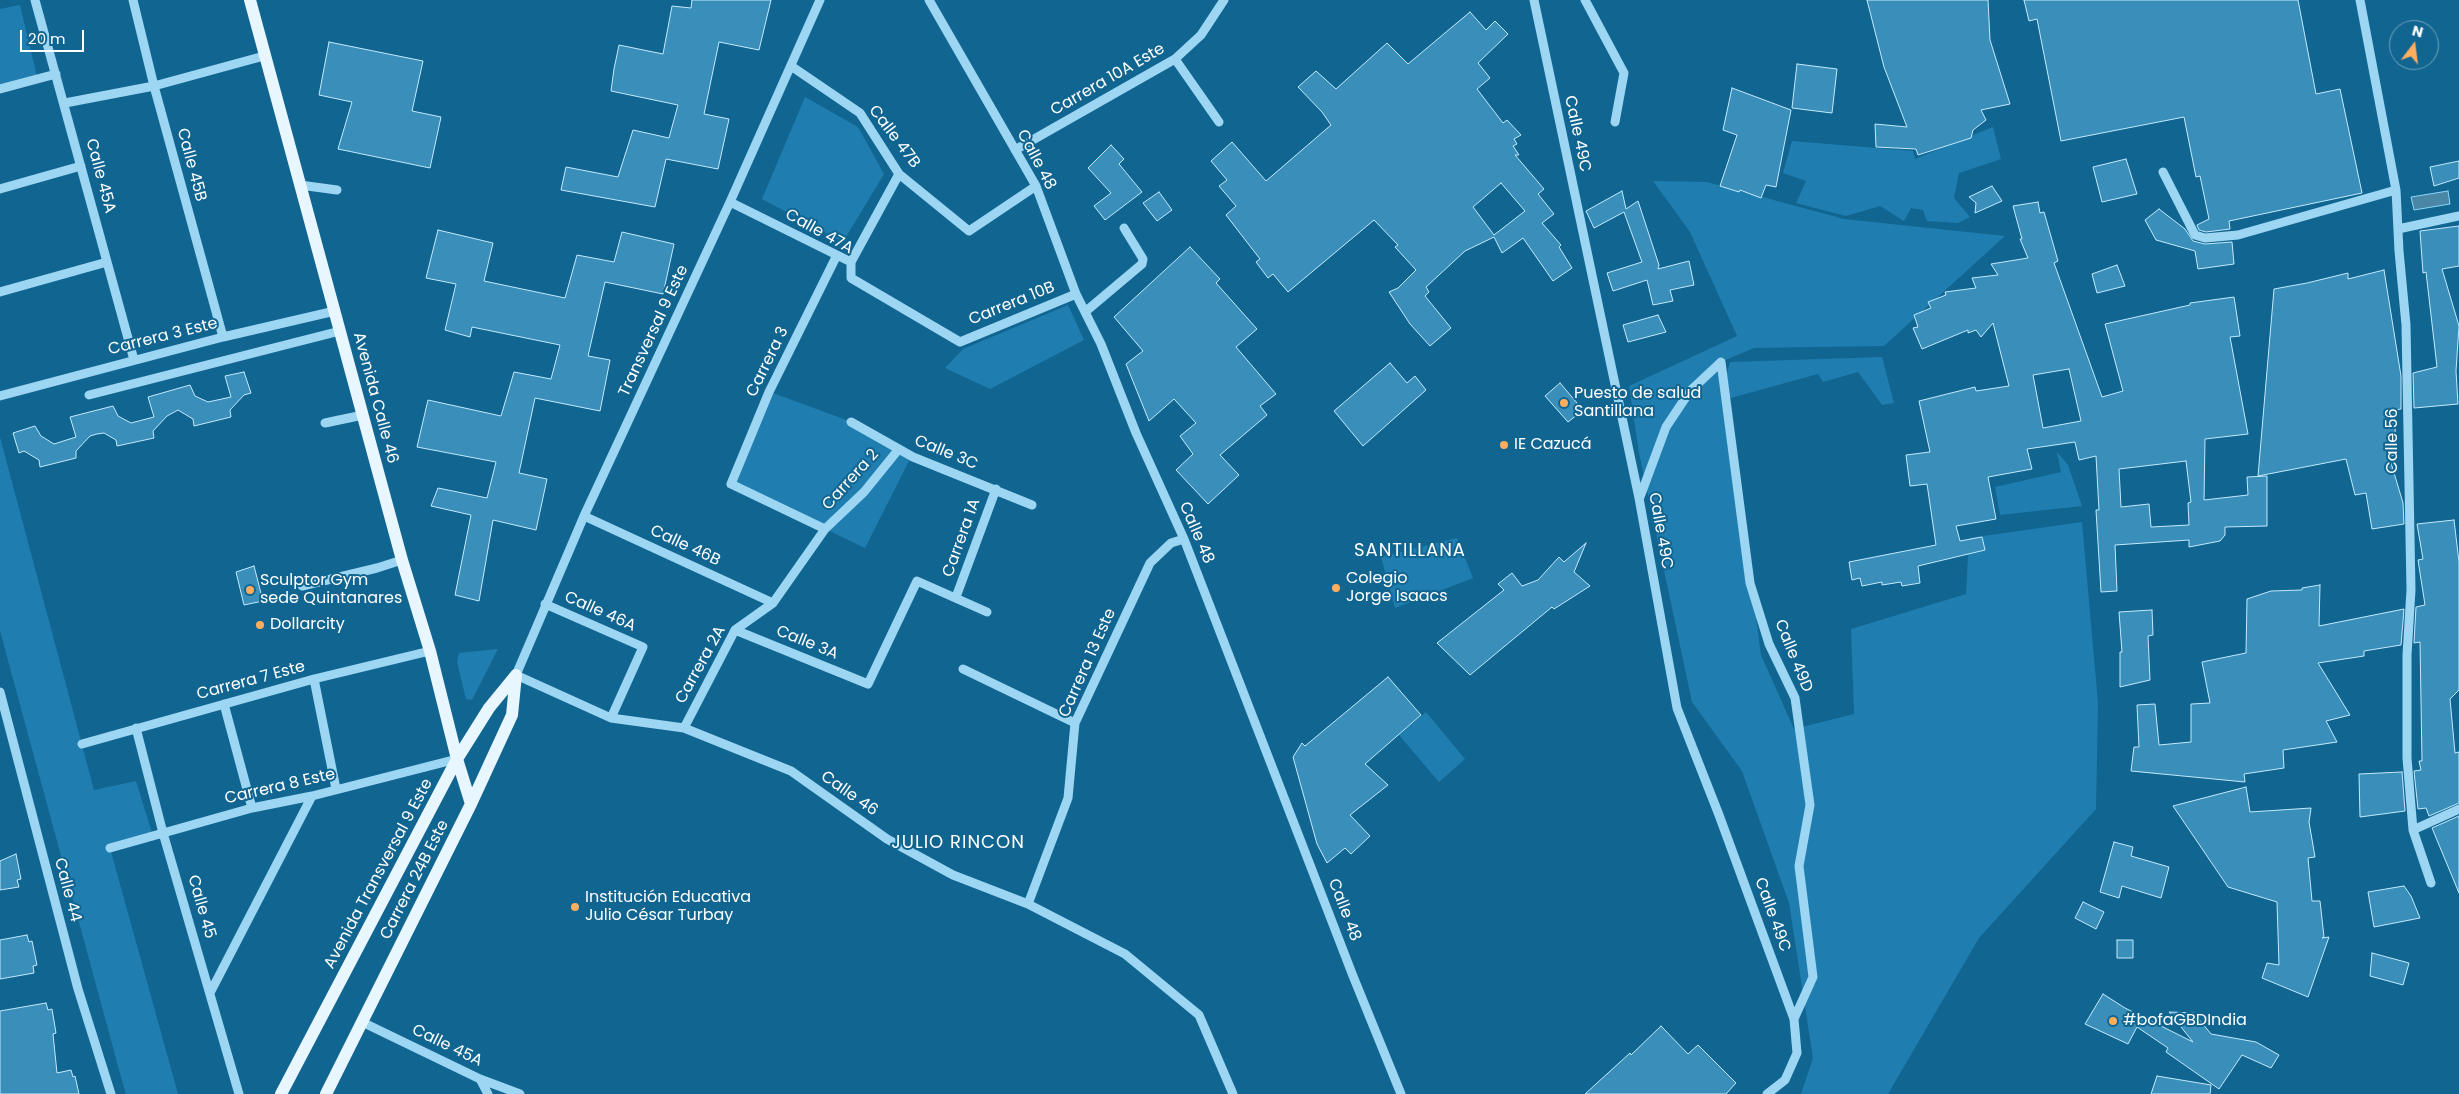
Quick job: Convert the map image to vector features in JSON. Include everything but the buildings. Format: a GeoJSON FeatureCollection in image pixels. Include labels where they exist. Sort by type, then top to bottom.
{"type":"FeatureCollection","features":[{"type":"Feature","properties":{"kind":"main road","name":"Avenida Calle 46"},"geometry":{"type":"LineString","coordinates":[[250,0],[402,560],[430,651],[457,759],[472,804]]}},
{"type":"Feature","properties":{"kind":"main road","name":"Avenida Transversal 9 Este"},"geometry":{"type":"LineString","coordinates":[[280,1094],[457,759],[488,708],[516,675]]}},
{"type":"Feature","properties":{"kind":"main road","name":"Carrera 24B Este"},"geometry":{"type":"LineString","coordinates":[[326,1094],[472,804],[512,715],[516,675]]}},
{"type":"Feature","properties":{"kind":"street","name":"Calle 45A"},"geometry":{"type":"LineString","coordinates":[[35,0],[65,103],[134,360]]}},
{"type":"Feature","properties":{"kind":"street","name":"Calle 45B"},"geometry":{"type":"LineString","coordinates":[[133,0],[154,86],[223,337]]}},
{"type":"Feature","properties":{"kind":"street","name":"Transversal 9 Este"},"geometry":{"type":"LineString","coordinates":[[516,675],[584,516],[730,202],[820,0]]}},
{"type":"Feature","properties":{"kind":"street","name":"Calle 48"},"geometry":{"type":"LineString","coordinates":[[929,0],[1036,186],[1076,294],[1101,344],[1136,433],[1184,540],[1353,976],[1402,1094]]}},
{"type":"Feature","properties":{"kind":"street","name":"Carrera 10A Este"},"geometry":{"type":"LineString","coordinates":[[1015,150],[1175,59],[1200,35],[1224,0]]}},
{"type":"Feature","properties":{"kind":"street","name":"Calle 49C"},"geometry":{"type":"LineString","coordinates":[[1534,0],[1639,498],[1677,708],[1794,1018],[1797,1053],[1785,1080],[1767,1094]]}},
{"type":"Feature","properties":{"kind":"street"},"geometry":{"type":"LineString","coordinates":[[1586,0],[1624,74],[1615,122]]}},
{"type":"Feature","properties":{"kind":"street","name":"Calle 56"},"geometry":{"type":"LineString","coordinates":[[2360,0],[2396,190],[2406,325],[2411,590],[2407,655],[2407,758],[2413,830],[2431,883]]}},
{"type":"Feature","properties":{"kind":"street"},"geometry":{"type":"LineString","coordinates":[[65,103],[154,86],[264,56]]}},
{"type":"Feature","properties":{"kind":"street"},"geometry":{"type":"LineString","coordinates":[[1175,59],[1219,122]]}},
{"type":"Feature","properties":{"kind":"street","name":"Calle 47B"},"geometry":{"type":"LineString","coordinates":[[791,66],[860,113],[899,174],[969,231],[1036,186]]}},
{"type":"Feature","properties":{"kind":"street"},"geometry":{"type":"LineString","coordinates":[[0,89],[56,74]]}},
{"type":"Feature","properties":{"kind":"street"},"geometry":{"type":"LineString","coordinates":[[0,189],[81,166]]}},
{"type":"Feature","properties":{"kind":"street"},"geometry":{"type":"LineString","coordinates":[[2163,172],[2195,234],[2204,238],[2238,234],[2396,190]]}},
{"type":"Feature","properties":{"kind":"street"},"geometry":{"type":"LineString","coordinates":[[851,262],[899,174]]}},
{"type":"Feature","properties":{"kind":"street"},"geometry":{"type":"LineString","coordinates":[[300,185],[337,190]]}},
{"type":"Feature","properties":{"kind":"street","name":"Calle 47A"},"geometry":{"type":"LineString","coordinates":[[730,202],[851,262],[851,278],[960,342]]}},
{"type":"Feature","properties":{"kind":"street"},"geometry":{"type":"LineString","coordinates":[[2398,228],[2459,216]]}},
{"type":"Feature","properties":{"kind":"street"},"geometry":{"type":"LineString","coordinates":[[1085,312],[1142,264],[1143,259],[1124,228]]}},
{"type":"Feature","properties":{"kind":"street","name":"Carrera 3"},"geometry":{"type":"LineString","coordinates":[[825,529],[731,484],[770,392],[837,255]]}},
{"type":"Feature","properties":{"kind":"street"},"geometry":{"type":"LineString","coordinates":[[0,292],[107,262]]}},
{"type":"Feature","properties":{"kind":"street","name":"Carrera 10B"},"geometry":{"type":"LineString","coordinates":[[960,342],[1076,294]]}},
{"type":"Feature","properties":{"kind":"street","name":"Carrera 3 Este"},"geometry":{"type":"LineString","coordinates":[[0,396],[223,337],[335,311]]}},
{"type":"Feature","properties":{"kind":"street"},"geometry":{"type":"LineString","coordinates":[[88,395],[340,331]]}},
{"type":"Feature","properties":{"kind":"street","name":"Calle 49D"},"geometry":{"type":"LineString","coordinates":[[1639,498],[1666,427],[1690,391],[1721,362],[1750,583],[1769,644],[1795,698],[1810,805],[1800,866],[1813,977],[1794,1018]]}},
{"type":"Feature","properties":{"kind":"street"},"geometry":{"type":"LineString","coordinates":[[325,423],[363,415]]}},
{"type":"Feature","properties":{"kind":"street","name":"Calle 3C"},"geometry":{"type":"LineString","coordinates":[[851,422],[898,450],[1032,505]]}},
{"type":"Feature","properties":{"kind":"street","name":"Carrera 2"},"geometry":{"type":"LineString","coordinates":[[825,529],[864,492],[898,450]]}},
{"type":"Feature","properties":{"kind":"street","name":"Carrera 1A"},"geometry":{"type":"LineString","coordinates":[[868,684],[916,580],[956,597],[996,489]]}},
{"type":"Feature","properties":{"kind":"street","name":"Calle 46B"},"geometry":{"type":"LineString","coordinates":[[584,516],[773,603]]}},
{"type":"Feature","properties":{"kind":"street","name":"Carrera 2A"},"geometry":{"type":"LineString","coordinates":[[684,728],[735,630],[773,603],[825,529]]}},
{"type":"Feature","properties":{"kind":"street","name":"Carrera 13 Este"},"geometry":{"type":"LineString","coordinates":[[1028,904],[1068,798],[1075,723],[1150,563],[1171,543],[1184,540]]}},
{"type":"Feature","properties":{"kind":"street"},"geometry":{"type":"LineString","coordinates":[[302,586],[378,568],[402,560]]}},
{"type":"Feature","properties":{"kind":"street"},"geometry":{"type":"LineString","coordinates":[[956,597],[987,612]]}},
{"type":"Feature","properties":{"kind":"street","name":"Calle 46A"},"geometry":{"type":"LineString","coordinates":[[545,604],[643,647],[611,718]]}},
{"type":"Feature","properties":{"kind":"street","name":"Calle 3A"},"geometry":{"type":"LineString","coordinates":[[735,630],[868,684]]}},
{"type":"Feature","properties":{"kind":"street","name":"Carrera 7 Este"},"geometry":{"type":"LineString","coordinates":[[82,744],[314,679],[430,651]]}},
{"type":"Feature","properties":{"kind":"street"},"geometry":{"type":"LineString","coordinates":[[963,669],[1075,723]]}},
{"type":"Feature","properties":{"kind":"street","name":"Calle 46"},"geometry":{"type":"LineString","coordinates":[[516,675],[611,718],[684,728],[791,771],[887,839],[952,875],[1028,904],[1125,954],[1199,1015],[1233,1094]]}},
{"type":"Feature","properties":{"kind":"street"},"geometry":{"type":"LineString","coordinates":[[314,679],[336,789]]}},
{"type":"Feature","properties":{"kind":"street","name":"Calle 44"},"geometry":{"type":"LineString","coordinates":[[0,692],[78,990],[111,1094]]}},
{"type":"Feature","properties":{"kind":"street"},"geometry":{"type":"LineString","coordinates":[[224,704],[252,808]]}},
{"type":"Feature","properties":{"kind":"street","name":"Calle 45"},"geometry":{"type":"LineString","coordinates":[[136,728],[163,833],[239,1094]]}},
{"type":"Feature","properties":{"kind":"street","name":"Carrera 8 Este"},"geometry":{"type":"LineString","coordinates":[[110,848],[252,808],[312,796],[457,759]]}},
{"type":"Feature","properties":{"kind":"street"},"geometry":{"type":"LineString","coordinates":[[210,993],[312,796]]}},
{"type":"Feature","properties":{"kind":"street"},"geometry":{"type":"LineString","coordinates":[[2413,830],[2459,809]]}},
{"type":"Feature","properties":{"kind":"street","name":"Calle 45A"},"geometry":{"type":"LineString","coordinates":[[362,1022],[480,1080],[520,1094]]}},
{"type":"Feature","properties":{"kind":"street"},"geometry":{"type":"LineString","coordinates":[[480,1080],[488,1094]]}},
{"type":"Feature","properties":{"kind":"shaded area"},"geometry":{"type":"Polygon","coordinates":[[[20,5],[38,81],[0,90],[0,9],[20,5]]]}},
{"type":"Feature","properties":{"kind":"shaded area"},"geometry":{"type":"Polygon","coordinates":[[[805,97],[858,127],[884,174],[843,242],[762,199],[805,97]]]}},
{"type":"Feature","properties":{"kind":"shaded area"},"geometry":{"type":"Polygon","coordinates":[[[1993,127],[2001,159],[1959,173],[1954,198],[1970,217],[1958,223],[1927,221],[1923,210],[1911,208],[1904,221],[1880,206],[1846,216],[1796,203],[1806,181],[1783,173],[1792,141],[1913,151],[1915,159],[1993,127]]]}},
{"type":"Feature","properties":{"kind":"shaded area"},"geometry":{"type":"Polygon","coordinates":[[[1653,181],[1707,182],[1844,219],[2005,236],[1884,346],[1754,348],[1721,362],[1724,384],[1730,362],[1882,357],[1894,403],[1882,405],[1858,372],[1823,382],[1818,374],[1727,399],[1761,655],[1794,729],[1854,714],[1851,629],[1966,594],[1969,538],[2082,522],[2098,703],[2096,809],[1979,938],[1888,1094],[1801,1094],[1813,1058],[1789,903],[1742,771],[1692,702],[1639,453],[1629,386],[1737,336],[1690,232],[1653,181]]]}},
{"type":"Feature","properties":{"kind":"shaded area"},"geometry":{"type":"Polygon","coordinates":[[[2448,191],[2450,204],[2414,210],[2411,197],[2448,191]]]}},
{"type":"Feature","properties":{"kind":"shaded area"},"geometry":{"type":"Polygon","coordinates":[[[1068,305],[1084,340],[990,389],[945,368],[963,349],[1068,305]]]}},
{"type":"Feature","properties":{"kind":"shaded area"},"geometry":{"type":"Polygon","coordinates":[[[773,393],[849,421],[911,457],[865,548],[732,484],[773,393]]]}},
{"type":"Feature","properties":{"kind":"shaded area"},"geometry":{"type":"Polygon","coordinates":[[[0,437],[94,790],[136,781],[153,836],[110,848],[178,1094],[126,1094],[0,631],[0,437]]]}},
{"type":"Feature","properties":{"kind":"shaded area"},"geometry":{"type":"Polygon","coordinates":[[[2057,452],[2068,465],[2082,506],[2000,515],[1995,487],[2061,472],[2057,452]]]}},
{"type":"Feature","properties":{"kind":"shaded area"},"geometry":{"type":"Polygon","coordinates":[[[1457,538],[1473,578],[1395,608],[1381,557],[1457,538]]]}},
{"type":"Feature","properties":{"kind":"shaded area"},"geometry":{"type":"Polygon","coordinates":[[[498,649],[472,700],[466,699],[457,662],[459,653],[498,649]]]}},
{"type":"Feature","properties":{"kind":"shaded area"},"geometry":{"type":"Polygon","coordinates":[[[1426,712],[1465,759],[1439,782],[1399,735],[1426,712]]]}},
{"type":"Feature","properties":{"kind":"place","name":"Puesto de salud Santillana"},"geometry":{"type":"Point","coordinates":[1564,403]}},
{"type":"Feature","properties":{"kind":"place","name":"IE Cazucá"},"geometry":{"type":"Point","coordinates":[1504,445]}},
{"type":"Feature","properties":{"kind":"place","name":"Colegio Jorge Isaacs"},"geometry":{"type":"Point","coordinates":[1336,588]}},
{"type":"Feature","properties":{"kind":"place","name":"Sculptor Gym sede Quintanares"},"geometry":{"type":"Point","coordinates":[250,590]}},
{"type":"Feature","properties":{"kind":"place","name":"Dollarcity"},"geometry":{"type":"Point","coordinates":[260,625]}},
{"type":"Feature","properties":{"kind":"place","name":"Institución Educativa Julio César Turbay"},"geometry":{"type":"Point","coordinates":[575,907]}},
{"type":"Feature","properties":{"kind":"place","name":"#bofaGBDIndia"},"geometry":{"type":"Point","coordinates":[2113,1021]}},
{"type":"Feature","properties":{"kind":"district","name":"SANTILLANA"},"geometry":{"type":"Point","coordinates":[1410,551]}},
{"type":"Feature","properties":{"kind":"district","name":"JULIO RINCON"},"geometry":{"type":"Point","coordinates":[958,843]}}]}
